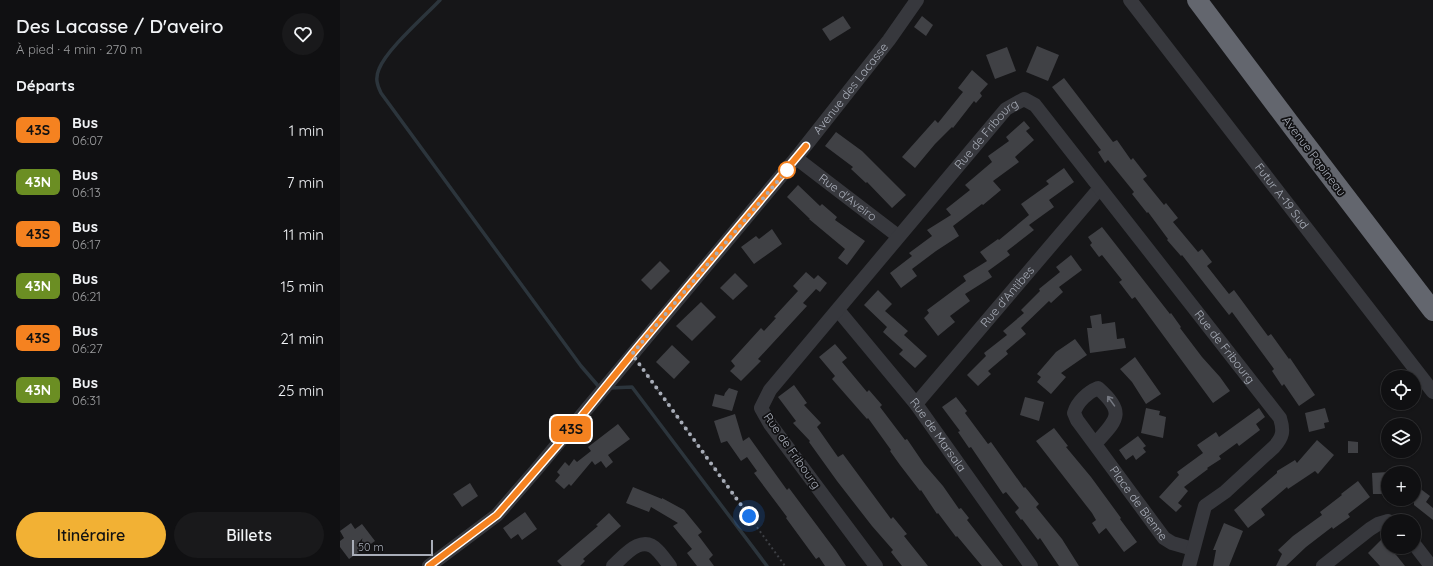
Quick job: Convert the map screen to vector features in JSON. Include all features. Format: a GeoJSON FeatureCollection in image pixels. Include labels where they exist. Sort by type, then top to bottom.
{"type":"FeatureCollection","features":[{"type":"Feature","properties":{"kind":"highway","name":"Avenue Papineau"},"geometry":{"type":"LineString","coordinates":[[1197,0],[1433,311]]}},
{"type":"Feature","properties":{"kind":"street","name":"Avenue des Lacasse"},"geometry":{"type":"LineString","coordinates":[[429,566],[497,515],[562,440],[796,158],[889,40],[917,0]]}},
{"type":"Feature","properties":{"kind":"street","name":"Futur A-19 Sud"},"geometry":{"type":"LineString","coordinates":[[1130,0],[1433,392]]}},
{"type":"Feature","properties":{"kind":"street","name":"Rue de Fribourg"},"geometry":{"type":"LineString","coordinates":[[876,566],[770,424],[761,408],[770,390],[1006,109],[1024,99],[1035,105],[1099,189],[1280,418],[1283,426],[1281,439],[1274,447],[1225,492],[1205,506],[1189,566]]}},
{"type":"Feature","properties":{"kind":"street","name":"Rue d'Aveiro"},"geometry":{"type":"LineString","coordinates":[[796,158],[898,236]]}},
{"type":"Feature","properties":{"kind":"street","name":"Rue d'Antibes"},"geometry":{"type":"LineString","coordinates":[[916,404],[1099,189]]}},
{"type":"Feature","properties":{"kind":"street","name":"Rue de Marsala"},"geometry":{"type":"LineString","coordinates":[[838,310],[916,404],[1031,566]]}},
{"type":"Feature","properties":{"kind":"street","name":"Place de Bienne"},"geometry":{"type":"LineString","coordinates":[[1095,444],[1164,538],[1172,543],[1193,549]]}},
{"type":"Feature","properties":{"kind":"street"},"geometry":{"type":"LineString","coordinates":[[1324,566],[1381,523]]}},
{"type":"Feature","properties":{"kind":"street"},"geometry":{"type":"LineString","coordinates":[[613,566],[639,544],[652,546],[658,550],[670,566]]}},
{"type":"Feature","properties":{"kind":"street"},"geometry":{"type":"LineString","coordinates":[[1421,553],[1431,566]]}},
{"type":"Feature","properties":{"kind":"path"},"geometry":{"type":"LineString","coordinates":[[632,354],[785,566]]}},
{"type":"Feature","properties":{"kind":"building"},"geometry":{"type":"Polygon","coordinates":[[[843,16],[851,28],[830,41],[822,29],[843,16]]]}},
{"type":"Feature","properties":{"kind":"building"},"geometry":{"type":"Polygon","coordinates":[[[922,16],[933,25],[926,36],[914,27],[922,16]]]}},
{"type":"Feature","properties":{"kind":"building"},"geometry":{"type":"Polygon","coordinates":[[[1037,46],[1059,55],[1048,81],[1026,72],[1037,46]]]}},
{"type":"Feature","properties":{"kind":"building"},"geometry":{"type":"Polygon","coordinates":[[[1007,47],[1016,71],[995,79],[986,55],[1007,47]]]}},
{"type":"Feature","properties":{"kind":"building"},"geometry":{"type":"Polygon","coordinates":[[[972,70],[988,84],[980,93],[982,96],[976,103],[974,101],[953,128],[952,127],[935,144],[915,168],[902,157],[935,120],[938,123],[963,92],[958,88],[972,70]]]}},
{"type":"Feature","properties":{"kind":"building"},"geometry":{"type":"Polygon","coordinates":[[[1064,78],[1113,142],[1117,140],[1131,160],[1133,158],[1147,176],[1143,179],[1164,205],[1166,203],[1178,218],[1173,222],[1198,252],[1202,249],[1212,262],[1207,266],[1229,294],[1234,290],[1268,336],[1271,334],[1289,359],[1290,358],[1315,395],[1299,406],[1284,384],[1282,386],[1272,371],[1274,369],[1232,312],[1229,315],[1182,255],[1181,256],[1167,240],[1168,239],[1148,212],[1147,213],[1132,194],[1134,192],[1108,160],[1105,163],[1098,152],[1101,150],[1052,87],[1064,78]]]}},
{"type":"Feature","properties":{"kind":"building"},"geometry":{"type":"Polygon","coordinates":[[[1024,121],[1030,128],[1026,131],[1034,140],[1015,157],[1019,162],[993,181],[1001,190],[953,226],[959,236],[912,269],[917,276],[901,288],[890,273],[912,256],[909,253],[932,236],[927,230],[951,215],[946,209],[970,190],[965,185],[992,162],[988,156],[1009,141],[1006,137],[1024,121]]]}},
{"type":"Feature","properties":{"kind":"building"},"geometry":{"type":"Polygon","coordinates":[[[836,132],[862,151],[906,195],[892,208],[867,182],[866,183],[851,169],[853,167],[825,146],[836,132]]]}},
{"type":"Feature","properties":{"kind":"building"},"geometry":{"type":"Polygon","coordinates":[[[1064,168],[1074,182],[1049,200],[1054,207],[1029,225],[1034,230],[1007,251],[1010,255],[988,271],[992,277],[965,294],[970,301],[950,316],[955,322],[938,336],[924,318],[929,313],[927,310],[966,281],[963,276],[987,261],[980,252],[998,239],[999,240],[1029,215],[1021,204],[1049,184],[1046,181],[1064,168]]]}},
{"type":"Feature","properties":{"kind":"building"},"geometry":{"type":"Polygon","coordinates":[[[798,185],[820,206],[822,204],[837,217],[835,220],[865,241],[847,265],[838,258],[845,249],[809,219],[787,197],[798,185]]]}},
{"type":"Feature","properties":{"kind":"building"},"geometry":{"type":"Polygon","coordinates":[[[1102,227],[1170,314],[1171,313],[1181,327],[1180,328],[1230,391],[1213,403],[1135,297],[1132,299],[1119,282],[1122,280],[1102,255],[1099,257],[1090,245],[1092,243],[1088,237],[1102,227]]]}},
{"type":"Feature","properties":{"kind":"building"},"geometry":{"type":"Polygon","coordinates":[[[772,229],[782,244],[754,264],[741,247],[756,236],[759,239],[772,229]]]}},
{"type":"Feature","properties":{"kind":"building"},"geometry":{"type":"Polygon","coordinates":[[[1071,255],[1082,270],[1059,287],[1063,292],[1051,303],[1049,301],[1021,328],[1026,334],[1006,351],[1008,354],[988,371],[991,374],[978,386],[967,375],[986,356],[984,353],[1007,335],[1003,331],[1024,313],[1021,310],[1040,291],[1039,289],[1060,272],[1056,267],[1071,255]]]}},
{"type":"Feature","properties":{"kind":"building"},"geometry":{"type":"Polygon","coordinates":[[[660,261],[670,271],[651,290],[641,280],[660,261]]]}},
{"type":"Feature","properties":{"kind":"building"},"geometry":{"type":"Polygon","coordinates":[[[806,272],[814,279],[818,275],[827,283],[820,292],[816,289],[803,303],[807,306],[758,359],[761,361],[741,381],[730,371],[735,366],[731,361],[761,328],[764,331],[776,318],[774,317],[798,291],[793,286],[806,272]]]}},
{"type":"Feature","properties":{"kind":"building"},"geometry":{"type":"Polygon","coordinates":[[[735,273],[748,286],[733,300],[720,288],[735,273]]]}},
{"type":"Feature","properties":{"kind":"building"},"geometry":{"type":"Polygon","coordinates":[[[878,290],[892,304],[885,311],[908,331],[904,335],[927,356],[915,368],[899,354],[903,350],[883,332],[887,327],[864,305],[878,290]]]}},
{"type":"Feature","properties":{"kind":"building"},"geometry":{"type":"Polygon","coordinates":[[[701,302],[716,317],[692,341],[676,326],[701,302]]]}},
{"type":"Feature","properties":{"kind":"building"},"geometry":{"type":"Polygon","coordinates":[[[1101,314],[1102,324],[1115,322],[1117,339],[1124,338],[1126,348],[1090,353],[1087,328],[1092,328],[1090,316],[1101,314]]]}},
{"type":"Feature","properties":{"kind":"building"},"geometry":{"type":"Polygon","coordinates":[[[1075,339],[1087,355],[1061,373],[1066,377],[1051,394],[1037,382],[1041,377],[1037,374],[1056,352],[1075,339]]]}},
{"type":"Feature","properties":{"kind":"building"},"geometry":{"type":"Polygon","coordinates":[[[835,344],[847,358],[842,362],[867,392],[869,390],[882,405],[880,407],[905,440],[907,439],[924,464],[943,486],[959,509],[961,508],[969,518],[967,520],[1003,566],[982,566],[957,536],[956,537],[938,513],[937,514],[921,490],[920,491],[900,465],[868,418],[867,419],[832,379],[835,376],[819,357],[835,344]]]}},
{"type":"Feature","properties":{"kind":"building"},"geometry":{"type":"Polygon","coordinates":[[[672,345],[690,362],[674,379],[656,362],[672,345]]]}},
{"type":"Feature","properties":{"kind":"building"},"geometry":{"type":"Polygon","coordinates":[[[1135,357],[1161,394],[1146,404],[1132,382],[1120,369],[1135,357]]]}},
{"type":"Feature","properties":{"kind":"building"},"geometry":{"type":"Polygon","coordinates":[[[794,385],[807,403],[804,405],[821,423],[817,427],[838,457],[843,454],[891,519],[893,517],[907,534],[904,536],[928,566],[902,566],[891,552],[893,550],[837,481],[809,442],[810,441],[793,423],[796,421],[778,397],[794,385]]]}},
{"type":"Feature","properties":{"kind":"building"},"geometry":{"type":"Polygon","coordinates":[[[729,388],[738,391],[732,411],[712,406],[715,394],[724,396],[729,388]]]}},
{"type":"Feature","properties":{"kind":"building"},"geometry":{"type":"Polygon","coordinates":[[[956,397],[967,411],[965,413],[988,444],[991,442],[1024,488],[1025,487],[1039,504],[1036,507],[1062,539],[1079,566],[1059,566],[1040,538],[1038,540],[1015,512],[1019,508],[1006,492],[1003,494],[971,447],[969,448],[958,432],[960,431],[942,407],[956,397]]]}},
{"type":"Feature","properties":{"kind":"building"},"geometry":{"type":"Polygon","coordinates":[[[1025,397],[1044,402],[1039,421],[1020,415],[1025,397]]]}},
{"type":"Feature","properties":{"kind":"building"},"geometry":{"type":"Polygon","coordinates":[[[1146,408],[1160,411],[1159,415],[1166,417],[1163,438],[1141,433],[1146,408]]]}},
{"type":"Feature","properties":{"kind":"building"},"geometry":{"type":"Polygon","coordinates":[[[1259,408],[1265,417],[1256,424],[1260,430],[1239,446],[1237,443],[1219,456],[1221,459],[1207,468],[1208,469],[1184,487],[1188,491],[1178,503],[1182,506],[1176,512],[1159,497],[1179,475],[1177,472],[1203,453],[1197,445],[1216,432],[1219,437],[1259,408]]]}},
{"type":"Feature","properties":{"kind":"building"},"geometry":{"type":"Polygon","coordinates":[[[1325,408],[1329,422],[1324,423],[1325,428],[1309,432],[1305,413],[1325,408]]]}},
{"type":"Feature","properties":{"kind":"building"},"geometry":{"type":"Polygon","coordinates":[[[735,414],[743,441],[749,437],[787,490],[789,488],[846,566],[825,566],[819,557],[816,559],[754,473],[757,471],[747,457],[741,461],[727,441],[721,443],[714,421],[735,414]]]}},
{"type":"Feature","properties":{"kind":"building"},"geometry":{"type":"Polygon","coordinates":[[[618,424],[630,439],[608,455],[613,462],[606,468],[601,461],[595,465],[592,461],[571,486],[569,484],[564,489],[555,481],[560,475],[557,472],[565,462],[569,466],[574,459],[577,462],[591,451],[588,447],[618,424]]]}},
{"type":"Feature","properties":{"kind":"building"},"geometry":{"type":"Polygon","coordinates":[[[1054,428],[1068,446],[1066,447],[1091,477],[1137,542],[1124,552],[1106,528],[1099,534],[1092,523],[1096,520],[1092,513],[1036,441],[1054,428]]]}},
{"type":"Feature","properties":{"kind":"building"},"geometry":{"type":"Polygon","coordinates":[[[1138,436],[1146,446],[1143,448],[1146,452],[1136,460],[1133,455],[1126,460],[1119,450],[1138,436]]]}},
{"type":"Feature","properties":{"kind":"building"},"geometry":{"type":"Polygon","coordinates":[[[1317,440],[1334,455],[1318,474],[1315,471],[1288,489],[1287,487],[1261,509],[1265,515],[1248,528],[1234,510],[1277,473],[1277,471],[1295,460],[1297,463],[1317,440]]]}},
{"type":"Feature","properties":{"kind":"building"},"geometry":{"type":"Polygon","coordinates":[[[1348,441],[1358,442],[1358,453],[1348,453],[1348,441]]]}},
{"type":"Feature","properties":{"kind":"building"},"geometry":{"type":"Polygon","coordinates":[[[1381,472],[1381,494],[1373,494],[1372,473],[1381,472]]]}},
{"type":"Feature","properties":{"kind":"building"},"geometry":{"type":"Polygon","coordinates":[[[1358,481],[1370,497],[1348,514],[1350,517],[1333,529],[1332,527],[1306,547],[1286,566],[1276,566],[1282,554],[1278,550],[1293,536],[1322,515],[1320,512],[1358,481]]]}},
{"type":"Feature","properties":{"kind":"building"},"geometry":{"type":"Polygon","coordinates":[[[470,483],[478,496],[462,507],[453,494],[470,483]]]}},
{"type":"Feature","properties":{"kind":"building"},"geometry":{"type":"Polygon","coordinates":[[[633,487],[662,498],[684,510],[702,532],[698,535],[713,555],[709,559],[714,566],[697,566],[687,553],[692,549],[673,526],[678,523],[651,507],[649,512],[626,503],[633,487]]]}},
{"type":"Feature","properties":{"kind":"building"},"geometry":{"type":"Polygon","coordinates":[[[1421,489],[1430,496],[1426,502],[1433,508],[1433,520],[1415,506],[1421,506],[1421,489]]]}},
{"type":"Feature","properties":{"kind":"building"},"geometry":{"type":"Polygon","coordinates":[[[525,512],[537,529],[522,540],[518,534],[511,539],[503,528],[525,512]]]}},
{"type":"Feature","properties":{"kind":"building"},"geometry":{"type":"Polygon","coordinates":[[[609,513],[621,526],[583,559],[585,561],[580,566],[562,566],[557,561],[598,526],[596,525],[609,513]]]}},
{"type":"Feature","properties":{"kind":"building"},"geometry":{"type":"Polygon","coordinates":[[[351,523],[355,529],[362,524],[375,541],[349,559],[340,547],[340,541],[344,538],[340,531],[351,523]]]}},
{"type":"Feature","properties":{"kind":"building"},"geometry":{"type":"Polygon","coordinates":[[[1224,523],[1243,531],[1229,566],[1213,566],[1216,550],[1213,550],[1224,523]]]}},
{"type":"Feature","properties":{"kind":"building"},"geometry":{"type":"Polygon","coordinates":[[[1381,540],[1381,554],[1395,554],[1405,566],[1380,566],[1368,553],[1381,540]]]}},
{"type":"Feature","properties":{"kind":"waterway"},"geometry":{"type":"LineString","coordinates":[[440,0],[406,33],[383,61],[377,75],[377,81],[381,93],[581,366],[600,388]]}},
{"type":"Feature","properties":{"kind":"waterway"},"geometry":{"type":"LineString","coordinates":[[610,388],[632,387],[767,566]]}},
{"type":"Feature","properties":{"kind":"bus line","name":"43S"},"geometry":{"type":"LineString","coordinates":[[429,566],[497,515],[562,440],[806,146]]}},
{"type":"Feature","properties":{"kind":"route"},"geometry":{"type":"LineString","coordinates":[[749,516],[632,354],[787,170]]}}]}
